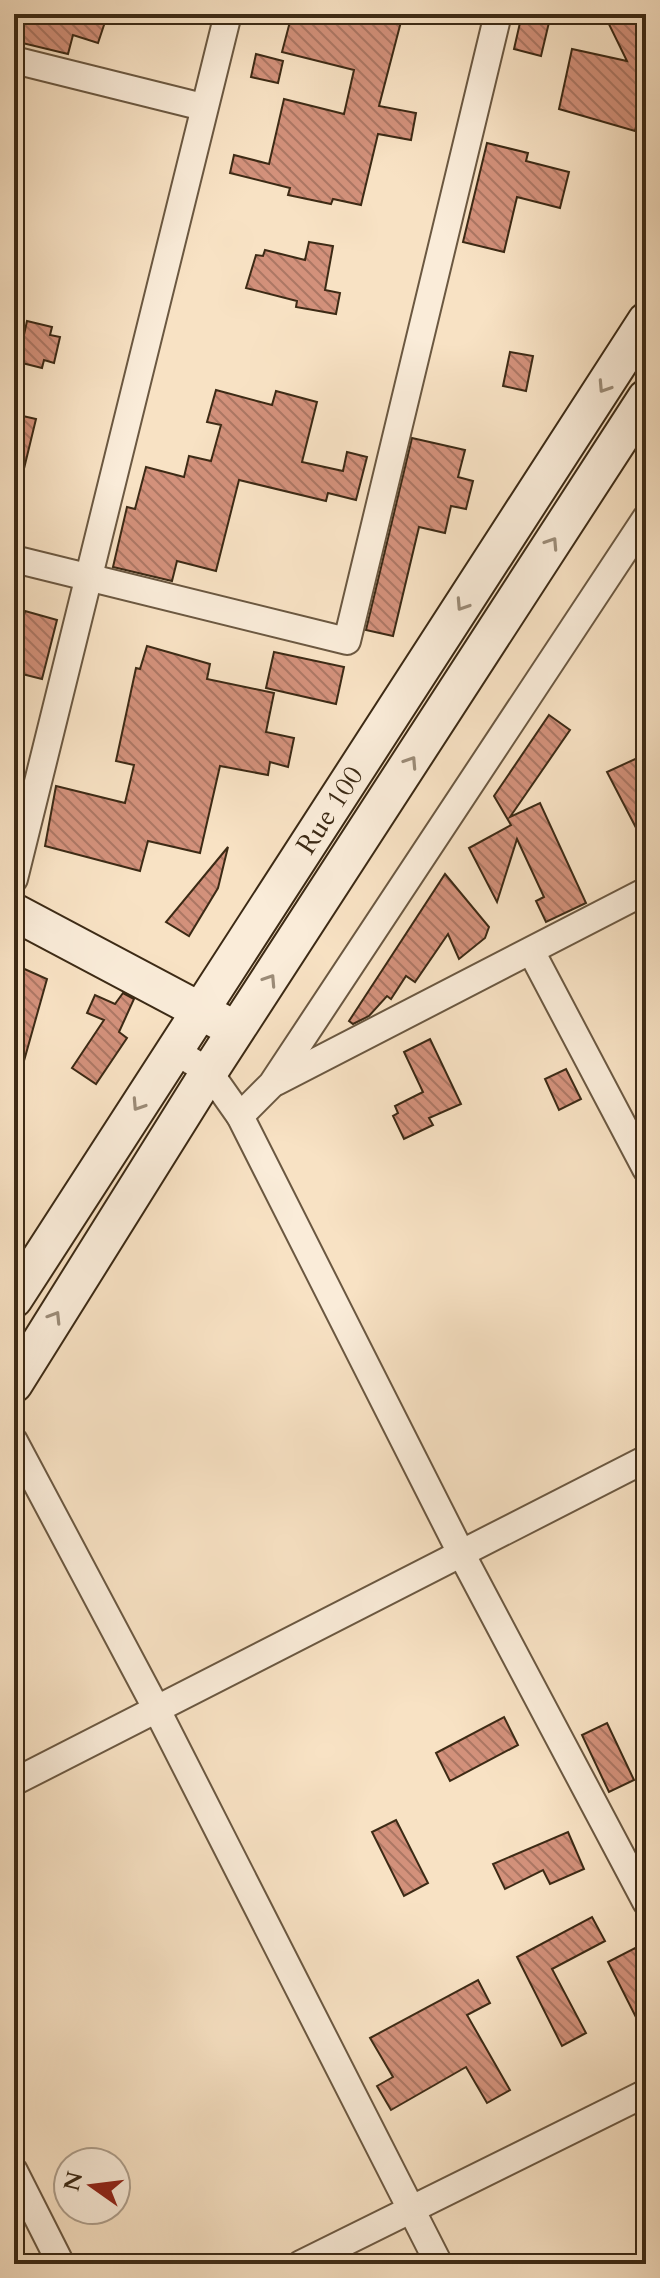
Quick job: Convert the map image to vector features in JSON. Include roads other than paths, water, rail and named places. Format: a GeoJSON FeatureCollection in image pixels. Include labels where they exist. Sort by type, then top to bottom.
{"type":"FeatureCollection","features":[{"type":"Feature","properties":{"kind":"street"},"geometry":{"type":"LineString","coordinates":[[14,879],[228,14]]}},
{"type":"Feature","properties":{"kind":"street"},"geometry":{"type":"LineString","coordinates":[[14,559],[347,641],[498,14]]}},
{"type":"Feature","properties":{"kind":"street"},"geometry":{"type":"LineString","coordinates":[[14,60],[203,107]]}},
{"type":"Feature","properties":{"kind":"street","name":"Rue 100"},"geometry":{"type":"LineString","coordinates":[[14,1299],[646,321]]}},
{"type":"Feature","properties":{"kind":"street"},"geometry":{"type":"LineString","coordinates":[[14,1384],[209,1072],[646,398]]}},
{"type":"Feature","properties":{"kind":"street"},"geometry":{"type":"LineString","coordinates":[[240,1116],[272,1084],[646,518]]}},
{"type":"Feature","properties":{"kind":"street"},"geometry":{"type":"LineString","coordinates":[[272,1084],[646,891]]}},
{"type":"Feature","properties":{"kind":"street"},"geometry":{"type":"LineString","coordinates":[[14,912],[238,1031]]}},
{"type":"Feature","properties":{"kind":"street"},"geometry":{"type":"LineString","coordinates":[[531,951],[646,1169]]}},
{"type":"Feature","properties":{"kind":"street"},"geometry":{"type":"LineString","coordinates":[[174,1050],[209,1072],[240,1116],[461,1553],[646,1902]]}},
{"type":"Feature","properties":{"kind":"street"},"geometry":{"type":"LineString","coordinates":[[14,1441],[156,1708],[439,2264]]}},
{"type":"Feature","properties":{"kind":"street"},"geometry":{"type":"LineString","coordinates":[[14,1782],[646,1459]]}},
{"type":"Feature","properties":{"kind":"street"},"geometry":{"type":"LineString","coordinates":[[301,2264],[646,2093]]}},
{"type":"Feature","properties":{"kind":"street"},"geometry":{"type":"LineString","coordinates":[[14,2171],[61,2264]]}}]}
